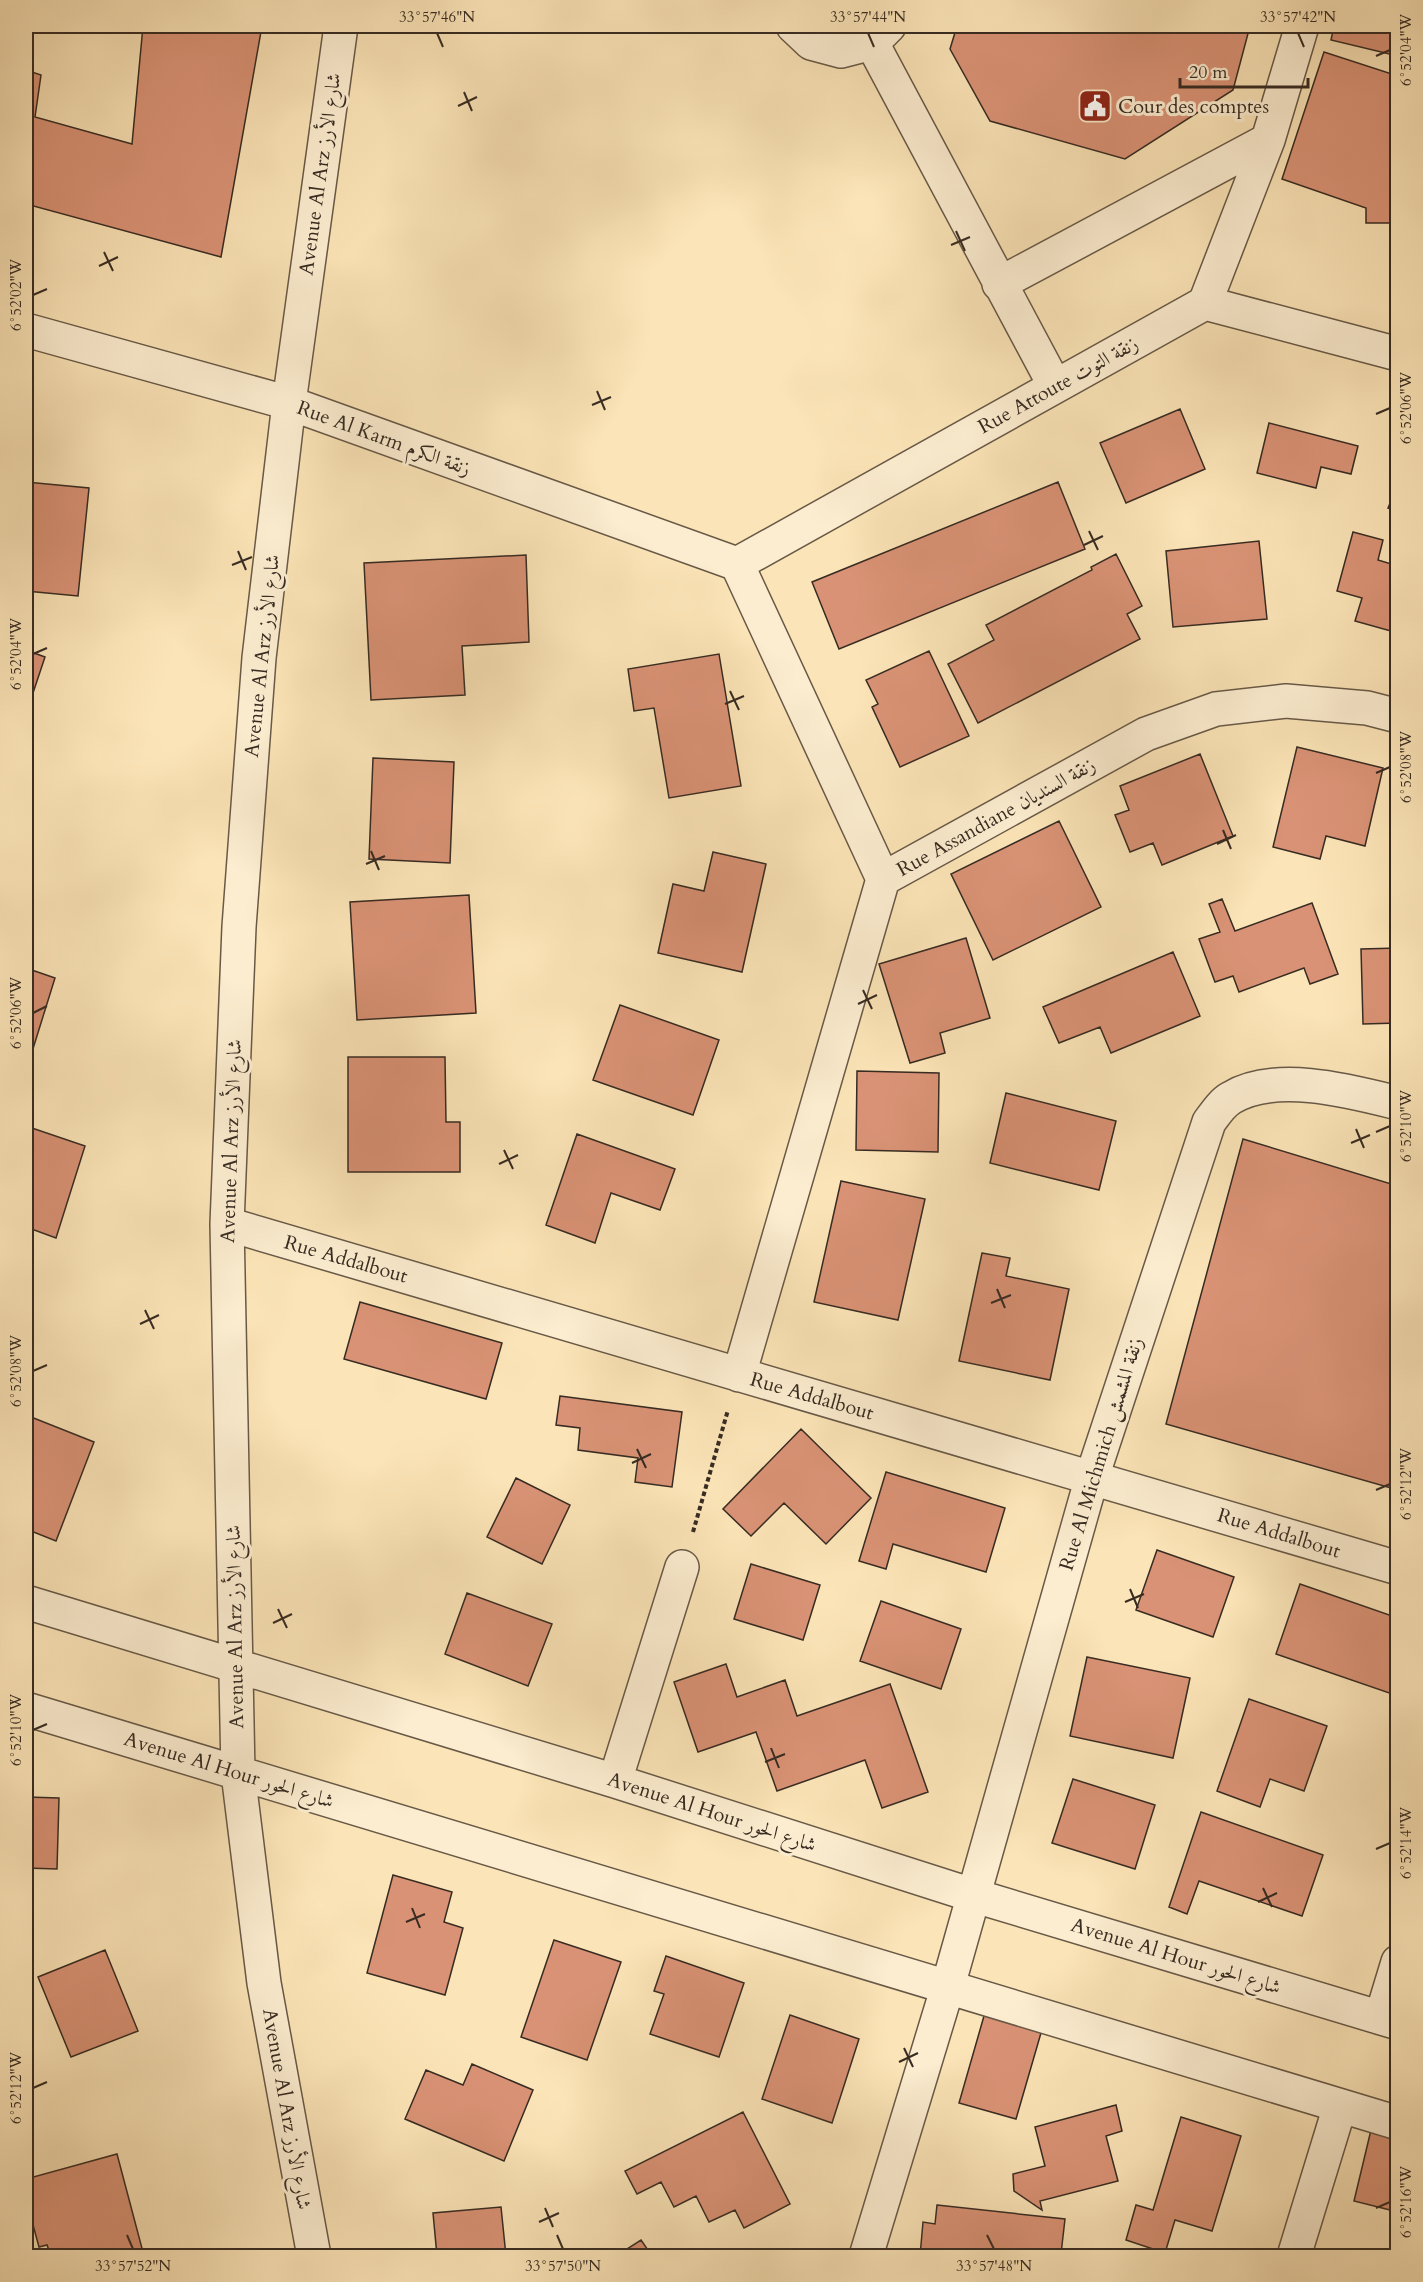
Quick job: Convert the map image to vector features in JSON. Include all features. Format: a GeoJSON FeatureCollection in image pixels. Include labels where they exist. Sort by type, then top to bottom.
{"type":"FeatureCollection","features":[{"type":"Feature","properties":{"kind":"street","name":"Avenue Al Arz شارع الأرز"},"geometry":{"type":"LineString","coordinates":[[314,2256],[264,1983],[238,1773],[227,1224],[238,927],[259,658],[289,403],[340,26]]}},
{"type":"Feature","properties":{"kind":"street"},"geometry":{"type":"LineString","coordinates":[[793,26],[810,43],[841,51],[880,34],[999,284],[1055,386]]}},
{"type":"Feature","properties":{"kind":"street"},"geometry":{"type":"LineString","coordinates":[[1302,26],[1268,141],[1205,303],[1398,354]]}},
{"type":"Feature","properties":{"kind":"street"},"geometry":{"type":"LineString","coordinates":[[999,284],[1268,141]]}},
{"type":"Feature","properties":{"kind":"street","name":"Rue Attoute زنقة التوت"},"geometry":{"type":"LineString","coordinates":[[737,564],[1205,303]]}},
{"type":"Feature","properties":{"kind":"street","name":"Rue Al Karm زنقة الكرم"},"geometry":{"type":"LineString","coordinates":[[26,330],[289,403],[737,564]]}},
{"type":"Feature","properties":{"kind":"street"},"geometry":{"type":"LineString","coordinates":[[737,564],[883,879]]}},
{"type":"Feature","properties":{"kind":"street","name":"Rue Assandiane زنقة السنديان"},"geometry":{"type":"LineString","coordinates":[[739,1375],[883,879],[1146,734],[1216,709],[1286,701],[1367,708],[1398,716]]}},
{"type":"Feature","properties":{"kind":"street","name":"Rue Al Michmich زنقة المشمش"},"geometry":{"type":"LineString","coordinates":[[866,2256],[948,1986],[972,1894],[1092,1478],[1209,1122],[1229,1099],[1258,1087],[1301,1085],[1398,1103]]}},
{"type":"Feature","properties":{"kind":"street","name":"Rue Addalbout"},"geometry":{"type":"LineString","coordinates":[[227,1224],[1398,1568]]}},
{"type":"Feature","properties":{"kind":"street"},"geometry":{"type":"LineString","coordinates":[[615,1781],[682,1567]]}},
{"type":"Feature","properties":{"kind":"street","name":"Avenue Al Hour شارع الحور"},"geometry":{"type":"LineString","coordinates":[[26,1602],[615,1781],[972,1894],[1389,2020]]}},
{"type":"Feature","properties":{"kind":"street","name":"Avenue Al Hour شارع الحور"},"geometry":{"type":"LineString","coordinates":[[26,1709],[1398,2123]]}},
{"type":"Feature","properties":{"kind":"street"},"geometry":{"type":"LineString","coordinates":[[1389,2020],[1398,1962]]}},
{"type":"Feature","properties":{"kind":"street"},"geometry":{"type":"LineString","coordinates":[[1294,2256],[1340,2106]]}},
{"type":"Feature","properties":{"kind":"path"},"geometry":{"type":"LineString","coordinates":[[682,1567],[739,1375]]}},
{"type":"Feature","properties":{"kind":"building"},"geometry":{"type":"Polygon","coordinates":[[[143,26],[262,26],[221,257],[26,204],[26,70],[41,75],[35,117],[132,144],[143,26]]]}},
{"type":"Feature","properties":{"kind":"building","name":"Cour des comptes"},"geometry":{"type":"Polygon","coordinates":[[[957,26],[1250,26],[1233,90],[1125,159],[990,121],[950,49],[957,26]]]}},
{"type":"Feature","properties":{"kind":"building"},"geometry":{"type":"Polygon","coordinates":[[[1334,26],[1398,26],[1398,56],[1331,40],[1334,26]]]}},
{"type":"Feature","properties":{"kind":"building"},"geometry":{"type":"Polygon","coordinates":[[[1324,52],[1398,76],[1398,223],[1366,223],[1366,208],[1282,179],[1324,52]]]}},
{"type":"Feature","properties":{"kind":"building"},"geometry":{"type":"Polygon","coordinates":[[[1180,409],[1205,469],[1126,503],[1100,443],[1180,409]]]}},
{"type":"Feature","properties":{"kind":"building"},"geometry":{"type":"Polygon","coordinates":[[[1269,423],[1358,446],[1351,474],[1321,467],[1316,488],[1257,473],[1269,423]]]}},
{"type":"Feature","properties":{"kind":"building"},"geometry":{"type":"Polygon","coordinates":[[[26,482],[89,488],[78,596],[26,591],[26,482]]]}},
{"type":"Feature","properties":{"kind":"building"},"geometry":{"type":"Polygon","coordinates":[[[1058,482],[1085,549],[839,649],[812,582],[1058,482]]]}},
{"type":"Feature","properties":{"kind":"building"},"geometry":{"type":"Polygon","coordinates":[[[1394,494],[1398,495],[1398,512],[1388,508],[1394,494]]]}},
{"type":"Feature","properties":{"kind":"building"},"geometry":{"type":"Polygon","coordinates":[[[1353,532],[1383,540],[1378,560],[1398,566],[1398,633],[1355,621],[1362,598],[1337,591],[1353,532]]]}},
{"type":"Feature","properties":{"kind":"building"},"geometry":{"type":"Polygon","coordinates":[[[1259,541],[1267,619],[1173,627],[1166,551],[1259,541]]]}},
{"type":"Feature","properties":{"kind":"building"},"geometry":{"type":"Polygon","coordinates":[[[1116,554],[1142,606],[1127,614],[1140,639],[978,723],[948,664],[994,640],[986,625],[1092,570],[1091,567],[1116,554]]]}},
{"type":"Feature","properties":{"kind":"building"},"geometry":{"type":"Polygon","coordinates":[[[526,555],[529,642],[462,646],[465,695],[371,700],[364,563],[526,555]]]}},
{"type":"Feature","properties":{"kind":"building"},"geometry":{"type":"Polygon","coordinates":[[[26,650],[45,657],[30,702],[26,700],[26,650]]]}},
{"type":"Feature","properties":{"kind":"building"},"geometry":{"type":"Polygon","coordinates":[[[929,651],[969,736],[900,767],[872,707],[878,704],[866,680],[929,651]]]}},
{"type":"Feature","properties":{"kind":"building"},"geometry":{"type":"Polygon","coordinates":[[[719,654],[741,786],[669,798],[654,708],[634,711],[628,669],[719,654]]]}},
{"type":"Feature","properties":{"kind":"building"},"geometry":{"type":"Polygon","coordinates":[[[1297,747],[1383,768],[1365,846],[1326,836],[1320,859],[1273,847],[1297,747]]]}},
{"type":"Feature","properties":{"kind":"building"},"geometry":{"type":"Polygon","coordinates":[[[1200,754],[1233,836],[1162,865],[1153,843],[1130,852],[1115,815],[1129,810],[1120,786],[1200,754]]]}},
{"type":"Feature","properties":{"kind":"building"},"geometry":{"type":"Polygon","coordinates":[[[373,758],[454,762],[450,863],[369,859],[373,758]]]}},
{"type":"Feature","properties":{"kind":"building"},"geometry":{"type":"Polygon","coordinates":[[[1059,821],[1101,907],[993,960],[951,874],[1059,821]]]}},
{"type":"Feature","properties":{"kind":"building"},"geometry":{"type":"Polygon","coordinates":[[[713,852],[766,864],[742,972],[658,953],[673,884],[704,891],[713,852]]]}},
{"type":"Feature","properties":{"kind":"building"},"geometry":{"type":"Polygon","coordinates":[[[469,895],[476,1013],[357,1020],[350,902],[469,895]]]}},
{"type":"Feature","properties":{"kind":"building"},"geometry":{"type":"Polygon","coordinates":[[[1222,899],[1235,931],[1312,903],[1338,974],[1310,984],[1304,968],[1239,992],[1233,976],[1215,982],[1199,939],[1220,932],[1209,904],[1222,899]]]}},
{"type":"Feature","properties":{"kind":"building"},"geometry":{"type":"Polygon","coordinates":[[[966,938],[990,1018],[940,1033],[945,1053],[910,1063],[879,964],[966,938]]]}},
{"type":"Feature","properties":{"kind":"building"},"geometry":{"type":"Polygon","coordinates":[[[1398,948],[1398,1023],[1363,1024],[1361,949],[1398,948]]]}},
{"type":"Feature","properties":{"kind":"building"},"geometry":{"type":"Polygon","coordinates":[[[1173,952],[1200,1016],[1111,1053],[1100,1027],[1059,1043],[1043,1007],[1173,952]]]}},
{"type":"Feature","properties":{"kind":"building"},"geometry":{"type":"Polygon","coordinates":[[[26,968],[55,978],[27,1068],[26,1067],[26,968]]]}},
{"type":"Feature","properties":{"kind":"building"},"geometry":{"type":"Polygon","coordinates":[[[620,1005],[719,1040],[693,1115],[593,1080],[620,1005]]]}},
{"type":"Feature","properties":{"kind":"building"},"geometry":{"type":"Polygon","coordinates":[[[348,1057],[445,1057],[446,1122],[460,1122],[460,1172],[348,1172],[348,1057]]]}},
{"type":"Feature","properties":{"kind":"building"},"geometry":{"type":"Polygon","coordinates":[[[857,1071],[939,1073],[938,1152],[856,1150],[857,1071]]]}},
{"type":"Feature","properties":{"kind":"building"},"geometry":{"type":"Polygon","coordinates":[[[1006,1093],[1116,1121],[1099,1190],[990,1163],[1006,1093]]]}},
{"type":"Feature","properties":{"kind":"building"},"geometry":{"type":"Polygon","coordinates":[[[26,1126],[85,1146],[56,1238],[26,1227],[26,1126]]]}},
{"type":"Feature","properties":{"kind":"building"},"geometry":{"type":"Polygon","coordinates":[[[577,1134],[675,1169],[660,1210],[611,1193],[595,1243],[546,1225],[577,1134]]]}},
{"type":"Feature","properties":{"kind":"building"},"geometry":{"type":"Polygon","coordinates":[[[1243,1139],[1398,1186],[1398,1490],[1166,1424],[1243,1139]]]}},
{"type":"Feature","properties":{"kind":"building"},"geometry":{"type":"Polygon","coordinates":[[[841,1181],[925,1199],[898,1320],[814,1302],[841,1181]]]}},
{"type":"Feature","properties":{"kind":"building"},"geometry":{"type":"Polygon","coordinates":[[[982,1253],[1010,1258],[1006,1276],[1069,1289],[1050,1380],[959,1361],[982,1253]]]}},
{"type":"Feature","properties":{"kind":"building"},"geometry":{"type":"Polygon","coordinates":[[[360,1302],[502,1343],[486,1399],[344,1359],[360,1302]]]}},
{"type":"Feature","properties":{"kind":"building"},"geometry":{"type":"Polygon","coordinates":[[[560,1396],[682,1412],[672,1487],[635,1482],[638,1458],[578,1450],[580,1428],[556,1425],[560,1396]]]}},
{"type":"Feature","properties":{"kind":"building"},"geometry":{"type":"Polygon","coordinates":[[[26,1415],[94,1442],[56,1541],[26,1529],[26,1415]]]}},
{"type":"Feature","properties":{"kind":"building"},"geometry":{"type":"Polygon","coordinates":[[[801,1429],[871,1498],[826,1544],[784,1503],[751,1536],[723,1509],[801,1429]]]}},
{"type":"Feature","properties":{"kind":"building"},"geometry":{"type":"Polygon","coordinates":[[[886,1472],[1005,1508],[986,1572],[893,1544],[886,1569],[859,1561],[886,1472]]]}},
{"type":"Feature","properties":{"kind":"building"},"geometry":{"type":"Polygon","coordinates":[[[516,1478],[570,1505],[542,1564],[487,1537],[516,1478]]]}},
{"type":"Feature","properties":{"kind":"building"},"geometry":{"type":"Polygon","coordinates":[[[1157,1550],[1234,1577],[1213,1637],[1136,1610],[1157,1550]]]}},
{"type":"Feature","properties":{"kind":"building"},"geometry":{"type":"Polygon","coordinates":[[[751,1564],[820,1585],[803,1640],[734,1619],[751,1564]]]}},
{"type":"Feature","properties":{"kind":"building"},"geometry":{"type":"Polygon","coordinates":[[[1300,1584],[1398,1618],[1398,1696],[1276,1654],[1300,1584]]]}},
{"type":"Feature","properties":{"kind":"building"},"geometry":{"type":"Polygon","coordinates":[[[467,1593],[552,1624],[528,1686],[445,1654],[467,1593]]]}},
{"type":"Feature","properties":{"kind":"building"},"geometry":{"type":"Polygon","coordinates":[[[881,1601],[961,1629],[941,1689],[860,1661],[881,1601]]]}},
{"type":"Feature","properties":{"kind":"building"},"geometry":{"type":"Polygon","coordinates":[[[1087,1657],[1190,1678],[1173,1758],[1070,1736],[1087,1657]]]}},
{"type":"Feature","properties":{"kind":"building"},"geometry":{"type":"Polygon","coordinates":[[[726,1664],[737,1697],[785,1680],[797,1716],[890,1684],[928,1792],[882,1808],[865,1760],[777,1791],[756,1732],[698,1752],[674,1682],[726,1664]]]}},
{"type":"Feature","properties":{"kind":"building"},"geometry":{"type":"Polygon","coordinates":[[[1249,1699],[1327,1726],[1304,1791],[1270,1779],[1260,1807],[1217,1791],[1249,1699]]]}},
{"type":"Feature","properties":{"kind":"building"},"geometry":{"type":"Polygon","coordinates":[[[1073,1779],[1155,1805],[1135,1869],[1052,1843],[1073,1779]]]}},
{"type":"Feature","properties":{"kind":"building"},"geometry":{"type":"Polygon","coordinates":[[[26,1797],[59,1798],[57,1869],[26,1868],[26,1797]]]}},
{"type":"Feature","properties":{"kind":"building"},"geometry":{"type":"Polygon","coordinates":[[[1201,1812],[1323,1855],[1302,1916],[1199,1881],[1187,1914],[1169,1907],[1201,1812]]]}},
{"type":"Feature","properties":{"kind":"building"},"geometry":{"type":"Polygon","coordinates":[[[393,1875],[452,1892],[444,1922],[463,1928],[445,1995],[367,1973],[393,1875]]]}},
{"type":"Feature","properties":{"kind":"building"},"geometry":{"type":"Polygon","coordinates":[[[554,1940],[621,1962],[587,2060],[521,2037],[554,1940]]]}},
{"type":"Feature","properties":{"kind":"building"},"geometry":{"type":"Polygon","coordinates":[[[105,1950],[138,2031],[71,2057],[38,1977],[105,1950]]]}},
{"type":"Feature","properties":{"kind":"building"},"geometry":{"type":"Polygon","coordinates":[[[666,1956],[744,1983],[719,2057],[650,2034],[664,1994],[654,1991],[666,1956]]]}},
{"type":"Feature","properties":{"kind":"building"},"geometry":{"type":"Polygon","coordinates":[[[986,2009],[1043,2026],[1016,2119],[959,2103],[986,2009]]]}},
{"type":"Feature","properties":{"kind":"building"},"geometry":{"type":"Polygon","coordinates":[[[790,2015],[859,2039],[832,2123],[762,2099],[790,2015]]]}},
{"type":"Feature","properties":{"kind":"building"},"geometry":{"type":"Polygon","coordinates":[[[472,2064],[533,2090],[504,2161],[405,2119],[426,2070],[463,2085],[472,2064]]]}},
{"type":"Feature","properties":{"kind":"building"},"geometry":{"type":"Polygon","coordinates":[[[1116,2105],[1122,2131],[1106,2136],[1118,2181],[1040,2201],[1042,2210],[1014,2191],[1013,2174],[1045,2166],[1035,2127],[1116,2105]]]}},
{"type":"Feature","properties":{"kind":"building"},"geometry":{"type":"Polygon","coordinates":[[[743,2112],[790,2204],[744,2228],[735,2210],[709,2222],[696,2196],[674,2207],[661,2182],[637,2194],[625,2171],[743,2112]]]}},
{"type":"Feature","properties":{"kind":"building"},"geometry":{"type":"Polygon","coordinates":[[[1181,2117],[1241,2136],[1212,2231],[1175,2220],[1165,2253],[1126,2240],[1136,2205],[1153,2210],[1181,2117]]]}},
{"type":"Feature","properties":{"kind":"building"},"geometry":{"type":"Polygon","coordinates":[[[1371,2130],[1398,2137],[1398,2212],[1354,2201],[1371,2130]]]}},
{"type":"Feature","properties":{"kind":"building"},"geometry":{"type":"Polygon","coordinates":[[[117,2154],[144,2256],[51,2256],[47,2245],[39,2247],[26,2199],[26,2179],[117,2154]]]}},
{"type":"Feature","properties":{"kind":"building"},"geometry":{"type":"Polygon","coordinates":[[[937,2205],[1065,2219],[1061,2254],[1033,2251],[1032,2256],[920,2256],[923,2222],[935,2224],[937,2205]]]}},
{"type":"Feature","properties":{"kind":"building"},"geometry":{"type":"Polygon","coordinates":[[[501,2207],[506,2256],[437,2256],[433,2213],[501,2207]]]}},
{"type":"Feature","properties":{"kind":"building"},"geometry":{"type":"Polygon","coordinates":[[[641,2240],[652,2256],[616,2256],[641,2240]]]}},
{"type":"Feature","properties":{"kind":"place","name":"Cour des comptes"},"geometry":{"type":"Point","coordinates":[1095,106]}}]}
